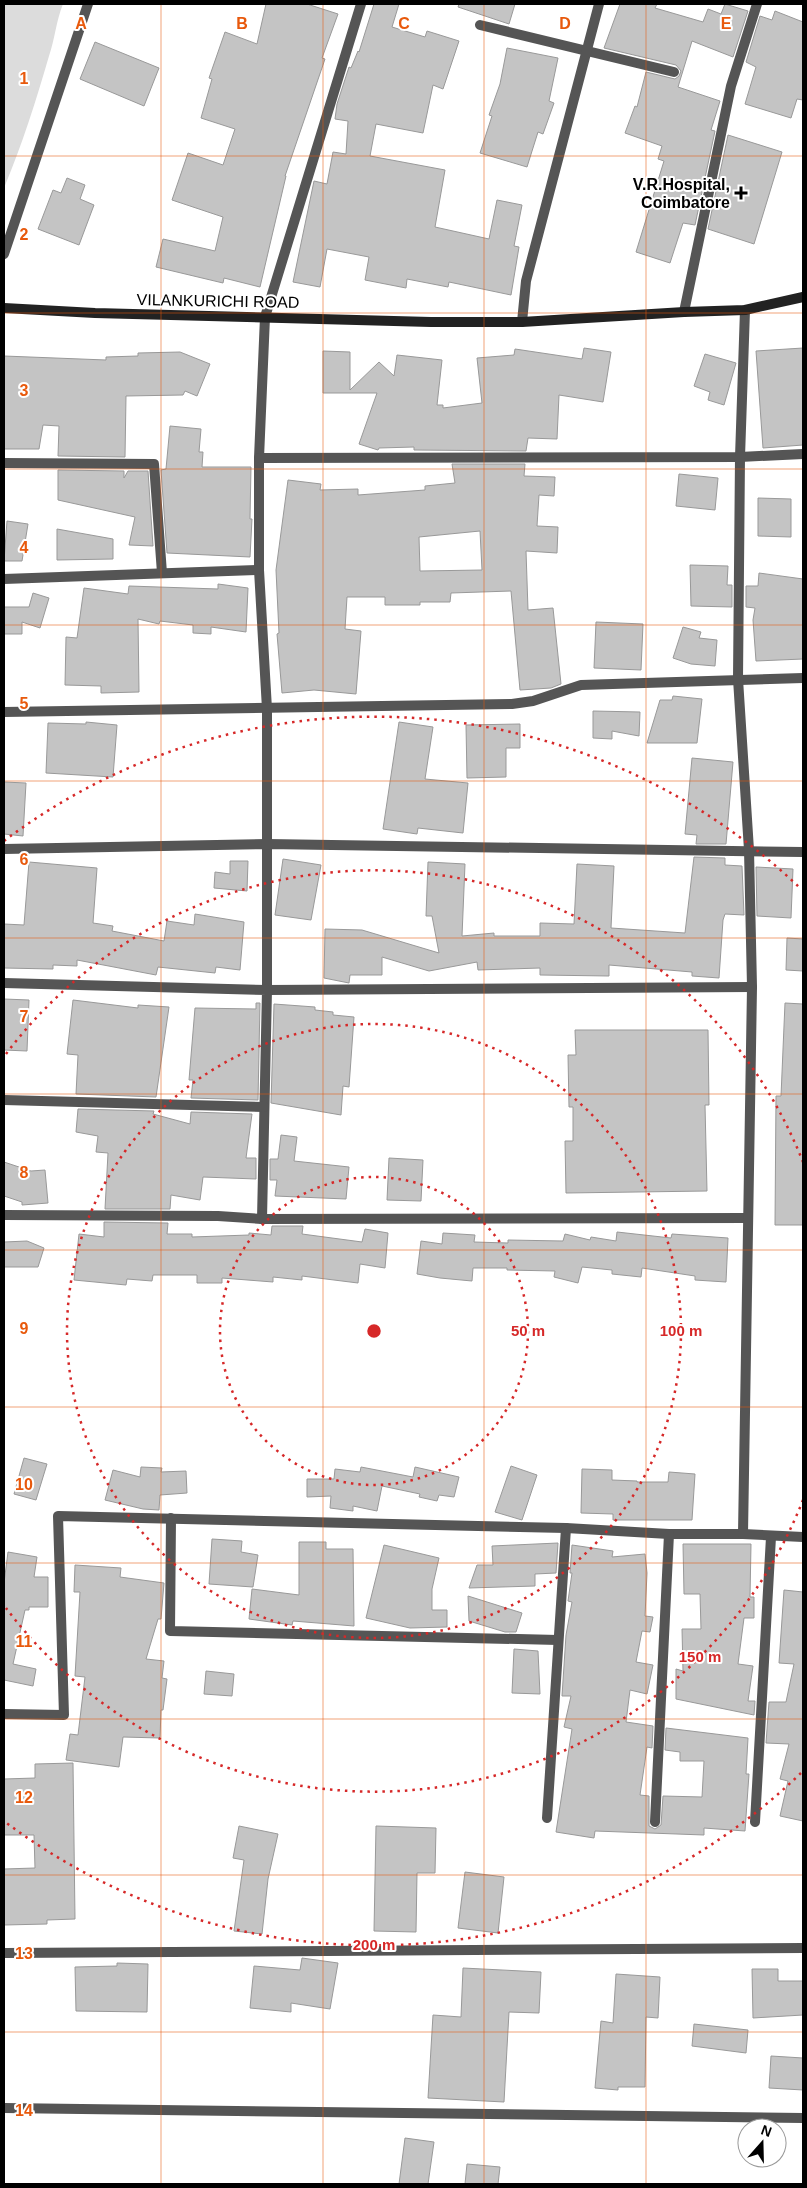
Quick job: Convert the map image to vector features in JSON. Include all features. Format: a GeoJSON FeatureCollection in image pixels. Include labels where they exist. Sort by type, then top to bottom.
{"type":"FeatureCollection","features":[{"type":"Feature","properties":{"kind":"main road","name":"VILANKURICHI ROAD"},"geometry":{"type":"LineString","coordinates":[[4,308],[95,313],[431,322],[522,322],[745,310],[803,297]]}},
{"type":"Feature","properties":{"kind":"street"},"geometry":{"type":"LineString","coordinates":[[4,254],[88,4]]}},
{"type":"Feature","properties":{"kind":"street"},"geometry":{"type":"LineString","coordinates":[[262,1219],[267,990],[268,709],[259,570],[259,458],[265,317],[361,4]]}},
{"type":"Feature","properties":{"kind":"street"},"geometry":{"type":"LineString","coordinates":[[522,322],[526,281],[599,4]]}},
{"type":"Feature","properties":{"kind":"street"},"geometry":{"type":"LineString","coordinates":[[684,312],[731,86],[757,4]]}},
{"type":"Feature","properties":{"kind":"street"},"geometry":{"type":"LineString","coordinates":[[480,25],[674,72]]}},
{"type":"Feature","properties":{"kind":"street"},"geometry":{"type":"LineString","coordinates":[[743,1534],[752,986],[749,850],[738,679],[740,457],[745,310]]}},
{"type":"Feature","properties":{"kind":"street"},"geometry":{"type":"LineString","coordinates":[[259,458],[740,457],[803,454]]}},
{"type":"Feature","properties":{"kind":"street"},"geometry":{"type":"LineString","coordinates":[[4,463],[154,464],[162,573]]}},
{"type":"Feature","properties":{"kind":"street"},"geometry":{"type":"LineString","coordinates":[[4,579],[259,570]]}},
{"type":"Feature","properties":{"kind":"street"},"geometry":{"type":"LineString","coordinates":[[4,712],[512,704],[533,700],[581,685],[803,678]]}},
{"type":"Feature","properties":{"kind":"street"},"geometry":{"type":"LineString","coordinates":[[4,849],[267,844],[803,852]]}},
{"type":"Feature","properties":{"kind":"street"},"geometry":{"type":"LineString","coordinates":[[4,983],[267,990],[752,986]]}},
{"type":"Feature","properties":{"kind":"street"},"geometry":{"type":"LineString","coordinates":[[4,1100],[264,1107]]}},
{"type":"Feature","properties":{"kind":"street"},"geometry":{"type":"LineString","coordinates":[[4,1215],[218,1216],[262,1219],[747,1218]]}},
{"type":"Feature","properties":{"kind":"street"},"geometry":{"type":"LineString","coordinates":[[4,1714],[64,1715],[58,1516],[566,1528],[669,1534],[743,1534],[771,1537],[803,1537]]}},
{"type":"Feature","properties":{"kind":"street"},"geometry":{"type":"LineString","coordinates":[[171,1518],[170,1631],[558,1640]]}},
{"type":"Feature","properties":{"kind":"street"},"geometry":{"type":"LineString","coordinates":[[547,1818],[566,1528]]}},
{"type":"Feature","properties":{"kind":"street"},"geometry":{"type":"LineString","coordinates":[[655,1822],[669,1534]]}},
{"type":"Feature","properties":{"kind":"street"},"geometry":{"type":"LineString","coordinates":[[755,1822],[771,1537]]}},
{"type":"Feature","properties":{"kind":"street"},"geometry":{"type":"LineString","coordinates":[[4,1953],[803,1948]]}},
{"type":"Feature","properties":{"kind":"street"},"geometry":{"type":"LineString","coordinates":[[4,2108],[803,2118]]}},
{"type":"Feature","properties":{"kind":"shaded area"},"geometry":{"type":"Polygon","coordinates":[[[4,4],[63,4],[34,106],[4,188],[4,4]]]}},
{"type":"Feature","properties":{"kind":"building"},"geometry":{"type":"Polygon","coordinates":[[[266,4],[307,4],[338,14],[322,58],[325,59],[285,176],[260,287],[224,278],[223,283],[156,267],[163,239],[215,251],[223,217],[172,200],[188,153],[223,165],[235,129],[201,118],[212,79],[209,78],[225,32],[257,44],[266,4]]]}},
{"type":"Feature","properties":{"kind":"building"},"geometry":{"type":"Polygon","coordinates":[[[374,4],[399,4],[392,27],[425,37],[427,31],[459,41],[443,89],[433,85],[423,133],[376,124],[370,156],[445,170],[435,227],[489,239],[497,200],[522,205],[514,246],[519,247],[511,295],[449,282],[448,287],[407,279],[406,288],[365,280],[369,257],[327,249],[320,287],[293,282],[314,181],[327,184],[333,152],[346,154],[348,121],[335,119],[337,104],[349,67],[351,68],[359,52],[374,4]]]}},
{"type":"Feature","properties":{"kind":"building"},"geometry":{"type":"Polygon","coordinates":[[[459,4],[515,4],[509,24],[458,7],[459,4]]]}},
{"type":"Feature","properties":{"kind":"building"},"geometry":{"type":"Polygon","coordinates":[[[620,4],[657,4],[655,8],[703,22],[708,9],[721,14],[725,4],[748,11],[733,57],[692,41],[678,87],[720,101],[711,130],[715,131],[695,225],[683,223],[670,263],[636,252],[664,161],[658,159],[662,146],[625,133],[635,106],[637,107],[646,72],[675,79],[681,71],[676,65],[604,48],[620,4]]]}},
{"type":"Feature","properties":{"kind":"building"},"geometry":{"type":"Polygon","coordinates":[[[775,11],[803,22],[803,100],[797,99],[791,118],[745,104],[756,67],[746,62],[760,16],[772,20],[775,11]]]}},
{"type":"Feature","properties":{"kind":"building"},"geometry":{"type":"Polygon","coordinates":[[[95,42],[159,68],[144,106],[80,79],[95,42]]]}},
{"type":"Feature","properties":{"kind":"building"},"geometry":{"type":"Polygon","coordinates":[[[507,48],[558,58],[549,101],[554,103],[543,134],[538,132],[527,167],[480,153],[492,116],[489,115],[500,84],[507,48]]]}},
{"type":"Feature","properties":{"kind":"building"},"geometry":{"type":"Polygon","coordinates":[[[728,135],[782,152],[754,244],[708,229],[728,135]]]}},
{"type":"Feature","properties":{"kind":"building"},"geometry":{"type":"Polygon","coordinates":[[[67,178],[85,185],[80,199],[94,205],[79,245],[38,229],[53,190],[61,193],[67,178]]]}},
{"type":"Feature","properties":{"kind":"building"},"geometry":{"type":"Polygon","coordinates":[[[584,348],[611,352],[603,402],[559,395],[557,439],[528,438],[526,451],[414,450],[414,447],[379,448],[378,450],[359,444],[377,393],[323,393],[323,351],[350,352],[350,390],[379,362],[394,376],[397,355],[442,360],[437,405],[443,405],[443,408],[482,403],[477,358],[514,355],[515,349],[582,359],[584,348]]]}},
{"type":"Feature","properties":{"kind":"building"},"geometry":{"type":"Polygon","coordinates":[[[803,348],[803,445],[763,448],[756,351],[803,348]]]}},
{"type":"Feature","properties":{"kind":"building"},"geometry":{"type":"Polygon","coordinates":[[[180,352],[210,364],[197,396],[185,391],[183,395],[126,396],[125,457],[58,456],[59,426],[43,425],[39,449],[4,449],[4,356],[106,360],[106,357],[138,356],[138,353],[180,352]]]}},
{"type":"Feature","properties":{"kind":"building"},"geometry":{"type":"Polygon","coordinates":[[[705,354],[736,363],[724,405],[708,400],[710,392],[694,386],[705,354]]]}},
{"type":"Feature","properties":{"kind":"building"},"geometry":{"type":"Polygon","coordinates":[[[170,426],[201,429],[199,452],[203,452],[202,467],[251,467],[250,519],[252,519],[250,557],[167,553],[161,470],[166,469],[170,426]]]}},
{"type":"Feature","properties":{"kind":"building"},"geometry":{"type":"Polygon","coordinates":[[[452,464],[525,464],[524,476],[555,477],[554,496],[539,495],[537,526],[558,527],[557,553],[526,551],[528,610],[553,608],[561,684],[551,688],[520,690],[511,591],[451,593],[450,602],[420,602],[420,605],[385,605],[385,597],[347,597],[345,629],[361,631],[356,694],[314,690],[282,693],[277,634],[279,633],[276,570],[288,480],[321,484],[320,490],[358,489],[358,495],[425,490],[425,486],[455,483],[452,464]],[[480,531],[419,537],[420,571],[482,570],[480,531]]]}},
{"type":"Feature","properties":{"kind":"building"},"geometry":{"type":"Polygon","coordinates":[[[58,470],[124,471],[124,478],[128,471],[148,471],[153,546],[129,545],[135,517],[58,500],[58,470]]]}},
{"type":"Feature","properties":{"kind":"building"},"geometry":{"type":"Polygon","coordinates":[[[679,474],[718,478],[715,510],[676,506],[679,474]]]}},
{"type":"Feature","properties":{"kind":"building"},"geometry":{"type":"Polygon","coordinates":[[[758,498],[791,499],[791,537],[758,536],[758,498]]]}},
{"type":"Feature","properties":{"kind":"building"},"geometry":{"type":"Polygon","coordinates":[[[7,521],[28,524],[22,561],[4,561],[7,521]]]}},
{"type":"Feature","properties":{"kind":"building"},"geometry":{"type":"Polygon","coordinates":[[[57,529],[113,539],[113,559],[57,560],[57,529]]]}},
{"type":"Feature","properties":{"kind":"building"},"geometry":{"type":"Polygon","coordinates":[[[690,565],[728,566],[727,585],[732,585],[732,607],[691,606],[690,565]]]}},
{"type":"Feature","properties":{"kind":"building"},"geometry":{"type":"Polygon","coordinates":[[[759,573],[803,579],[803,659],[756,661],[753,620],[755,608],[746,607],[746,586],[758,586],[759,573]]]}},
{"type":"Feature","properties":{"kind":"building"},"geometry":{"type":"Polygon","coordinates":[[[218,584],[248,588],[246,632],[211,627],[211,634],[193,633],[193,625],[160,621],[159,624],[138,619],[139,692],[101,693],[101,686],[65,685],[66,637],[77,638],[84,588],[128,594],[129,586],[218,589],[218,584]]]}},
{"type":"Feature","properties":{"kind":"building"},"geometry":{"type":"Polygon","coordinates":[[[33,593],[49,598],[40,628],[22,622],[22,634],[4,634],[4,607],[29,607],[33,593]]]}},
{"type":"Feature","properties":{"kind":"building"},"geometry":{"type":"Polygon","coordinates":[[[596,622],[643,624],[641,670],[594,668],[596,622]]]}},
{"type":"Feature","properties":{"kind":"building"},"geometry":{"type":"Polygon","coordinates":[[[683,627],[701,632],[699,638],[717,640],[715,666],[691,664],[673,658],[683,627]]]}},
{"type":"Feature","properties":{"kind":"building"},"geometry":{"type":"Polygon","coordinates":[[[673,696],[702,699],[697,743],[647,743],[660,700],[672,700],[673,696]]]}},
{"type":"Feature","properties":{"kind":"building"},"geometry":{"type":"Polygon","coordinates":[[[593,711],[640,712],[639,736],[612,731],[612,739],[593,738],[593,711]]]}},
{"type":"Feature","properties":{"kind":"building"},"geometry":{"type":"Polygon","coordinates":[[[86,722],[117,725],[113,777],[46,773],[48,723],[86,724],[86,722]]]}},
{"type":"Feature","properties":{"kind":"building"},"geometry":{"type":"Polygon","coordinates":[[[399,722],[433,727],[425,779],[468,783],[463,833],[418,828],[417,834],[383,829],[399,722]]]}},
{"type":"Feature","properties":{"kind":"building"},"geometry":{"type":"Polygon","coordinates":[[[520,724],[520,748],[506,748],[506,777],[467,778],[466,725],[520,724]]]}},
{"type":"Feature","properties":{"kind":"building"},"geometry":{"type":"Polygon","coordinates":[[[692,758],[733,762],[726,844],[696,844],[697,835],[685,834],[692,758]]]}},
{"type":"Feature","properties":{"kind":"building"},"geometry":{"type":"Polygon","coordinates":[[[4,782],[26,783],[23,836],[4,834],[4,782]]]}},
{"type":"Feature","properties":{"kind":"building"},"geometry":{"type":"Polygon","coordinates":[[[694,857],[725,858],[725,865],[742,866],[744,915],[725,914],[719,978],[692,976],[692,972],[609,965],[609,976],[540,975],[540,968],[478,970],[477,962],[429,971],[382,957],[382,975],[350,975],[349,983],[324,978],[325,929],[362,930],[439,953],[432,916],[426,916],[428,862],[465,864],[462,936],[494,933],[494,936],[540,936],[540,923],[574,924],[577,864],[614,866],[611,928],[685,933],[694,857]]]}},
{"type":"Feature","properties":{"kind":"building"},"geometry":{"type":"Polygon","coordinates":[[[283,859],[321,865],[311,920],[275,915],[283,859]]]}},
{"type":"Feature","properties":{"kind":"building"},"geometry":{"type":"Polygon","coordinates":[[[230,861],[248,861],[247,891],[214,888],[215,872],[230,874],[230,861]]]}},
{"type":"Feature","properties":{"kind":"building"},"geometry":{"type":"Polygon","coordinates":[[[29,862],[97,868],[93,923],[113,926],[112,931],[164,941],[167,921],[194,925],[195,914],[244,922],[240,970],[216,967],[215,973],[158,967],[156,975],[77,960],[77,966],[53,965],[53,969],[4,968],[4,924],[24,925],[29,862]]]}},
{"type":"Feature","properties":{"kind":"building"},"geometry":{"type":"Polygon","coordinates":[[[756,867],[793,869],[791,918],[757,916],[756,867]]]}},
{"type":"Feature","properties":{"kind":"building"},"geometry":{"type":"Polygon","coordinates":[[[787,938],[803,939],[803,971],[786,970],[787,938]]]}},
{"type":"Feature","properties":{"kind":"building"},"geometry":{"type":"Polygon","coordinates":[[[4,999],[29,1000],[27,1051],[4,1050],[4,999]]]}},
{"type":"Feature","properties":{"kind":"building"},"geometry":{"type":"Polygon","coordinates":[[[73,1000],[138,1008],[138,1005],[169,1007],[156,1097],[76,1094],[78,1055],[67,1054],[73,1000]]]}},
{"type":"Feature","properties":{"kind":"building"},"geometry":{"type":"Polygon","coordinates":[[[256,1003],[260,1003],[258,1100],[191,1098],[193,1080],[189,1080],[195,1008],[256,1009],[256,1003]]]}},
{"type":"Feature","properties":{"kind":"building"},"geometry":{"type":"Polygon","coordinates":[[[785,1003],[803,1004],[803,1225],[775,1225],[776,1096],[781,1096],[785,1003]]]}},
{"type":"Feature","properties":{"kind":"building"},"geometry":{"type":"Polygon","coordinates":[[[274,1004],[315,1007],[315,1010],[333,1012],[333,1015],[354,1017],[349,1087],[343,1086],[341,1115],[271,1103],[274,1004]]]}},
{"type":"Feature","properties":{"kind":"building"},"geometry":{"type":"Polygon","coordinates":[[[575,1030],[708,1030],[709,1105],[705,1105],[707,1191],[566,1193],[565,1141],[573,1141],[573,1107],[569,1107],[568,1055],[576,1055],[575,1030]]]}},
{"type":"Feature","properties":{"kind":"building"},"geometry":{"type":"Polygon","coordinates":[[[78,1109],[154,1111],[153,1114],[190,1124],[191,1112],[252,1114],[246,1158],[256,1158],[256,1179],[203,1177],[200,1200],[171,1195],[170,1209],[105,1209],[108,1153],[96,1152],[98,1136],[76,1132],[78,1109]]]}},
{"type":"Feature","properties":{"kind":"building"},"geometry":{"type":"Polygon","coordinates":[[[281,1135],[297,1137],[294,1161],[349,1167],[346,1199],[275,1196],[277,1180],[270,1180],[270,1159],[278,1159],[281,1135]]]}},
{"type":"Feature","properties":{"kind":"building"},"geometry":{"type":"Polygon","coordinates":[[[389,1158],[423,1160],[421,1201],[387,1200],[389,1158]]]}},
{"type":"Feature","properties":{"kind":"building"},"geometry":{"type":"Polygon","coordinates":[[[4,1162],[31,1171],[45,1170],[48,1203],[22,1205],[22,1202],[4,1196],[4,1162]]]}},
{"type":"Feature","properties":{"kind":"building"},"geometry":{"type":"Polygon","coordinates":[[[104,1222],[168,1223],[167,1234],[192,1234],[192,1237],[249,1235],[249,1233],[271,1235],[272,1226],[303,1226],[302,1234],[362,1242],[365,1229],[388,1233],[385,1268],[360,1264],[358,1283],[302,1276],[302,1280],[273,1277],[273,1282],[222,1278],[222,1283],[197,1283],[197,1275],[153,1275],[152,1281],[127,1279],[126,1285],[74,1280],[79,1234],[104,1237],[104,1222]]]}},
{"type":"Feature","properties":{"kind":"building"},"geometry":{"type":"Polygon","coordinates":[[[617,1232],[671,1238],[672,1234],[728,1238],[726,1282],[695,1280],[695,1276],[642,1268],[641,1277],[612,1274],[612,1270],[582,1267],[578,1283],[554,1277],[555,1271],[507,1270],[507,1268],[473,1268],[472,1281],[417,1274],[421,1241],[442,1244],[443,1233],[475,1235],[474,1242],[508,1243],[508,1240],[563,1241],[565,1234],[590,1240],[591,1237],[616,1241],[617,1232]]]}},
{"type":"Feature","properties":{"kind":"building"},"geometry":{"type":"Polygon","coordinates":[[[27,1241],[44,1248],[38,1267],[4,1267],[4,1242],[27,1241]]]}},
{"type":"Feature","properties":{"kind":"building"},"geometry":{"type":"Polygon","coordinates":[[[24,1458],[47,1464],[36,1500],[14,1494],[24,1458]]]}},
{"type":"Feature","properties":{"kind":"building"},"geometry":{"type":"Polygon","coordinates":[[[511,1466],[537,1475],[522,1520],[495,1512],[511,1466]]]}},
{"type":"Feature","properties":{"kind":"building"},"geometry":{"type":"Polygon","coordinates":[[[141,1467],[162,1468],[161,1472],[186,1471],[187,1493],[160,1495],[159,1510],[143,1509],[105,1500],[113,1470],[140,1477],[141,1467]]]}},
{"type":"Feature","properties":{"kind":"building"},"geometry":{"type":"Polygon","coordinates":[[[361,1467],[413,1477],[415,1467],[459,1477],[454,1497],[439,1495],[437,1501],[419,1497],[420,1494],[382,1486],[377,1511],[353,1506],[353,1511],[330,1508],[331,1496],[307,1497],[307,1479],[334,1479],[335,1469],[360,1472],[361,1467]]]}},
{"type":"Feature","properties":{"kind":"building"},"geometry":{"type":"Polygon","coordinates":[[[582,1469],[612,1470],[612,1480],[637,1482],[668,1482],[669,1472],[695,1474],[692,1520],[613,1520],[613,1514],[581,1513],[582,1469]]]}},
{"type":"Feature","properties":{"kind":"building"},"geometry":{"type":"Polygon","coordinates":[[[212,1539],[242,1541],[241,1552],[258,1555],[253,1587],[209,1584],[212,1539]]]}},
{"type":"Feature","properties":{"kind":"building"},"geometry":{"type":"Polygon","coordinates":[[[299,1542],[326,1542],[326,1549],[353,1549],[354,1626],[293,1621],[292,1625],[249,1619],[252,1589],[299,1595],[299,1542]]]}},
{"type":"Feature","properties":{"kind":"building"},"geometry":{"type":"Polygon","coordinates":[[[558,1543],[556,1573],[535,1574],[535,1586],[469,1588],[477,1565],[493,1565],[492,1546],[558,1543]]]}},
{"type":"Feature","properties":{"kind":"building"},"geometry":{"type":"Polygon","coordinates":[[[683,1544],[751,1544],[750,1597],[754,1597],[754,1618],[744,1618],[738,1664],[753,1666],[748,1701],[755,1701],[754,1715],[676,1699],[676,1669],[683,1671],[682,1629],[701,1629],[700,1594],[684,1594],[683,1544]]]}},
{"type":"Feature","properties":{"kind":"building"},"geometry":{"type":"Polygon","coordinates":[[[384,1545],[439,1558],[432,1589],[432,1610],[447,1610],[447,1627],[410,1628],[366,1618],[384,1545]]]}},
{"type":"Feature","properties":{"kind":"building"},"geometry":{"type":"Polygon","coordinates":[[[572,1545],[613,1551],[612,1557],[645,1554],[647,1573],[645,1616],[653,1617],[650,1632],[642,1631],[636,1662],[653,1665],[647,1694],[630,1690],[626,1722],[653,1726],[652,1748],[647,1747],[640,1795],[649,1796],[649,1826],[655,1829],[661,1825],[663,1796],[702,1797],[704,1761],[680,1761],[680,1752],[665,1750],[666,1728],[748,1738],[746,1774],[749,1774],[745,1831],[704,1828],[704,1835],[595,1831],[594,1838],[556,1832],[572,1729],[564,1727],[571,1696],[562,1696],[566,1635],[572,1602],[568,1601],[572,1573],[570,1573],[572,1545]]]}},
{"type":"Feature","properties":{"kind":"building"},"geometry":{"type":"Polygon","coordinates":[[[8,1552],[37,1557],[34,1577],[48,1577],[48,1607],[29,1607],[29,1610],[25,1610],[13,1664],[36,1669],[33,1686],[4,1680],[4,1583],[8,1552]]]}},
{"type":"Feature","properties":{"kind":"building"},"geometry":{"type":"Polygon","coordinates":[[[75,1565],[121,1568],[120,1577],[164,1583],[161,1619],[158,1619],[146,1659],[164,1661],[162,1678],[167,1679],[163,1710],[161,1710],[160,1738],[123,1737],[119,1767],[66,1760],[70,1734],[78,1735],[85,1677],[75,1676],[80,1592],[74,1592],[75,1565]]]}},
{"type":"Feature","properties":{"kind":"building"},"geometry":{"type":"Polygon","coordinates":[[[784,1590],[803,1592],[803,1821],[780,1816],[788,1781],[780,1779],[789,1744],[766,1743],[769,1702],[786,1702],[794,1664],[779,1663],[784,1590]]]}},
{"type":"Feature","properties":{"kind":"building"},"geometry":{"type":"Polygon","coordinates":[[[468,1596],[522,1613],[516,1632],[505,1632],[469,1621],[468,1596]]]}},
{"type":"Feature","properties":{"kind":"building"},"geometry":{"type":"Polygon","coordinates":[[[514,1649],[538,1651],[540,1694],[512,1693],[514,1649]]]}},
{"type":"Feature","properties":{"kind":"building"},"geometry":{"type":"Polygon","coordinates":[[[206,1671],[234,1674],[232,1696],[204,1694],[206,1671]]]}},
{"type":"Feature","properties":{"kind":"building"},"geometry":{"type":"Polygon","coordinates":[[[73,1763],[75,1919],[47,1920],[47,1924],[4,1925],[4,1869],[35,1868],[34,1835],[4,1835],[4,1779],[35,1778],[35,1764],[73,1763]]]}},
{"type":"Feature","properties":{"kind":"building"},"geometry":{"type":"Polygon","coordinates":[[[239,1826],[278,1834],[268,1879],[262,1934],[234,1931],[244,1860],[233,1858],[239,1826]]]}},
{"type":"Feature","properties":{"kind":"building"},"geometry":{"type":"Polygon","coordinates":[[[376,1826],[436,1828],[435,1873],[417,1873],[416,1932],[374,1931],[376,1826]]]}},
{"type":"Feature","properties":{"kind":"building"},"geometry":{"type":"Polygon","coordinates":[[[465,1872],[504,1877],[498,1933],[458,1928],[465,1872]]]}},
{"type":"Feature","properties":{"kind":"building"},"geometry":{"type":"Polygon","coordinates":[[[302,1958],[338,1963],[330,2009],[291,2003],[291,2012],[250,2008],[254,1966],[300,1970],[302,1958]]]}},
{"type":"Feature","properties":{"kind":"building"},"geometry":{"type":"Polygon","coordinates":[[[117,1963],[148,1964],[147,2012],[76,2011],[75,1967],[117,1966],[117,1963]]]}},
{"type":"Feature","properties":{"kind":"building"},"geometry":{"type":"Polygon","coordinates":[[[463,1968],[541,1972],[539,2013],[509,2012],[504,2102],[428,2098],[433,2015],[461,2017],[463,1968]]]}},
{"type":"Feature","properties":{"kind":"building"},"geometry":{"type":"Polygon","coordinates":[[[752,1969],[778,1969],[778,1981],[803,1981],[803,2015],[753,2018],[752,1969]]]}},
{"type":"Feature","properties":{"kind":"building"},"geometry":{"type":"Polygon","coordinates":[[[616,1974],[660,1977],[658,2018],[646,2017],[645,2087],[618,2087],[618,2090],[595,2088],[601,2021],[613,2023],[616,1974]]]}},
{"type":"Feature","properties":{"kind":"building"},"geometry":{"type":"Polygon","coordinates":[[[694,2024],[748,2030],[746,2053],[692,2046],[694,2024]]]}},
{"type":"Feature","properties":{"kind":"building"},"geometry":{"type":"Polygon","coordinates":[[[771,2056],[803,2058],[803,2090],[769,2088],[771,2056]]]}},
{"type":"Feature","properties":{"kind":"building"},"geometry":{"type":"Polygon","coordinates":[[[405,2138],[434,2142],[428,2184],[399,2184],[405,2138]]]}},
{"type":"Feature","properties":{"kind":"building"},"geometry":{"type":"Polygon","coordinates":[[[467,2164],[500,2167],[498,2184],[465,2184],[467,2164]]]}},
{"type":"Feature","properties":{"kind":"place","name":"V.R.Hospital, Coimbatore"},"geometry":{"type":"Point","coordinates":[741,193]}}]}
